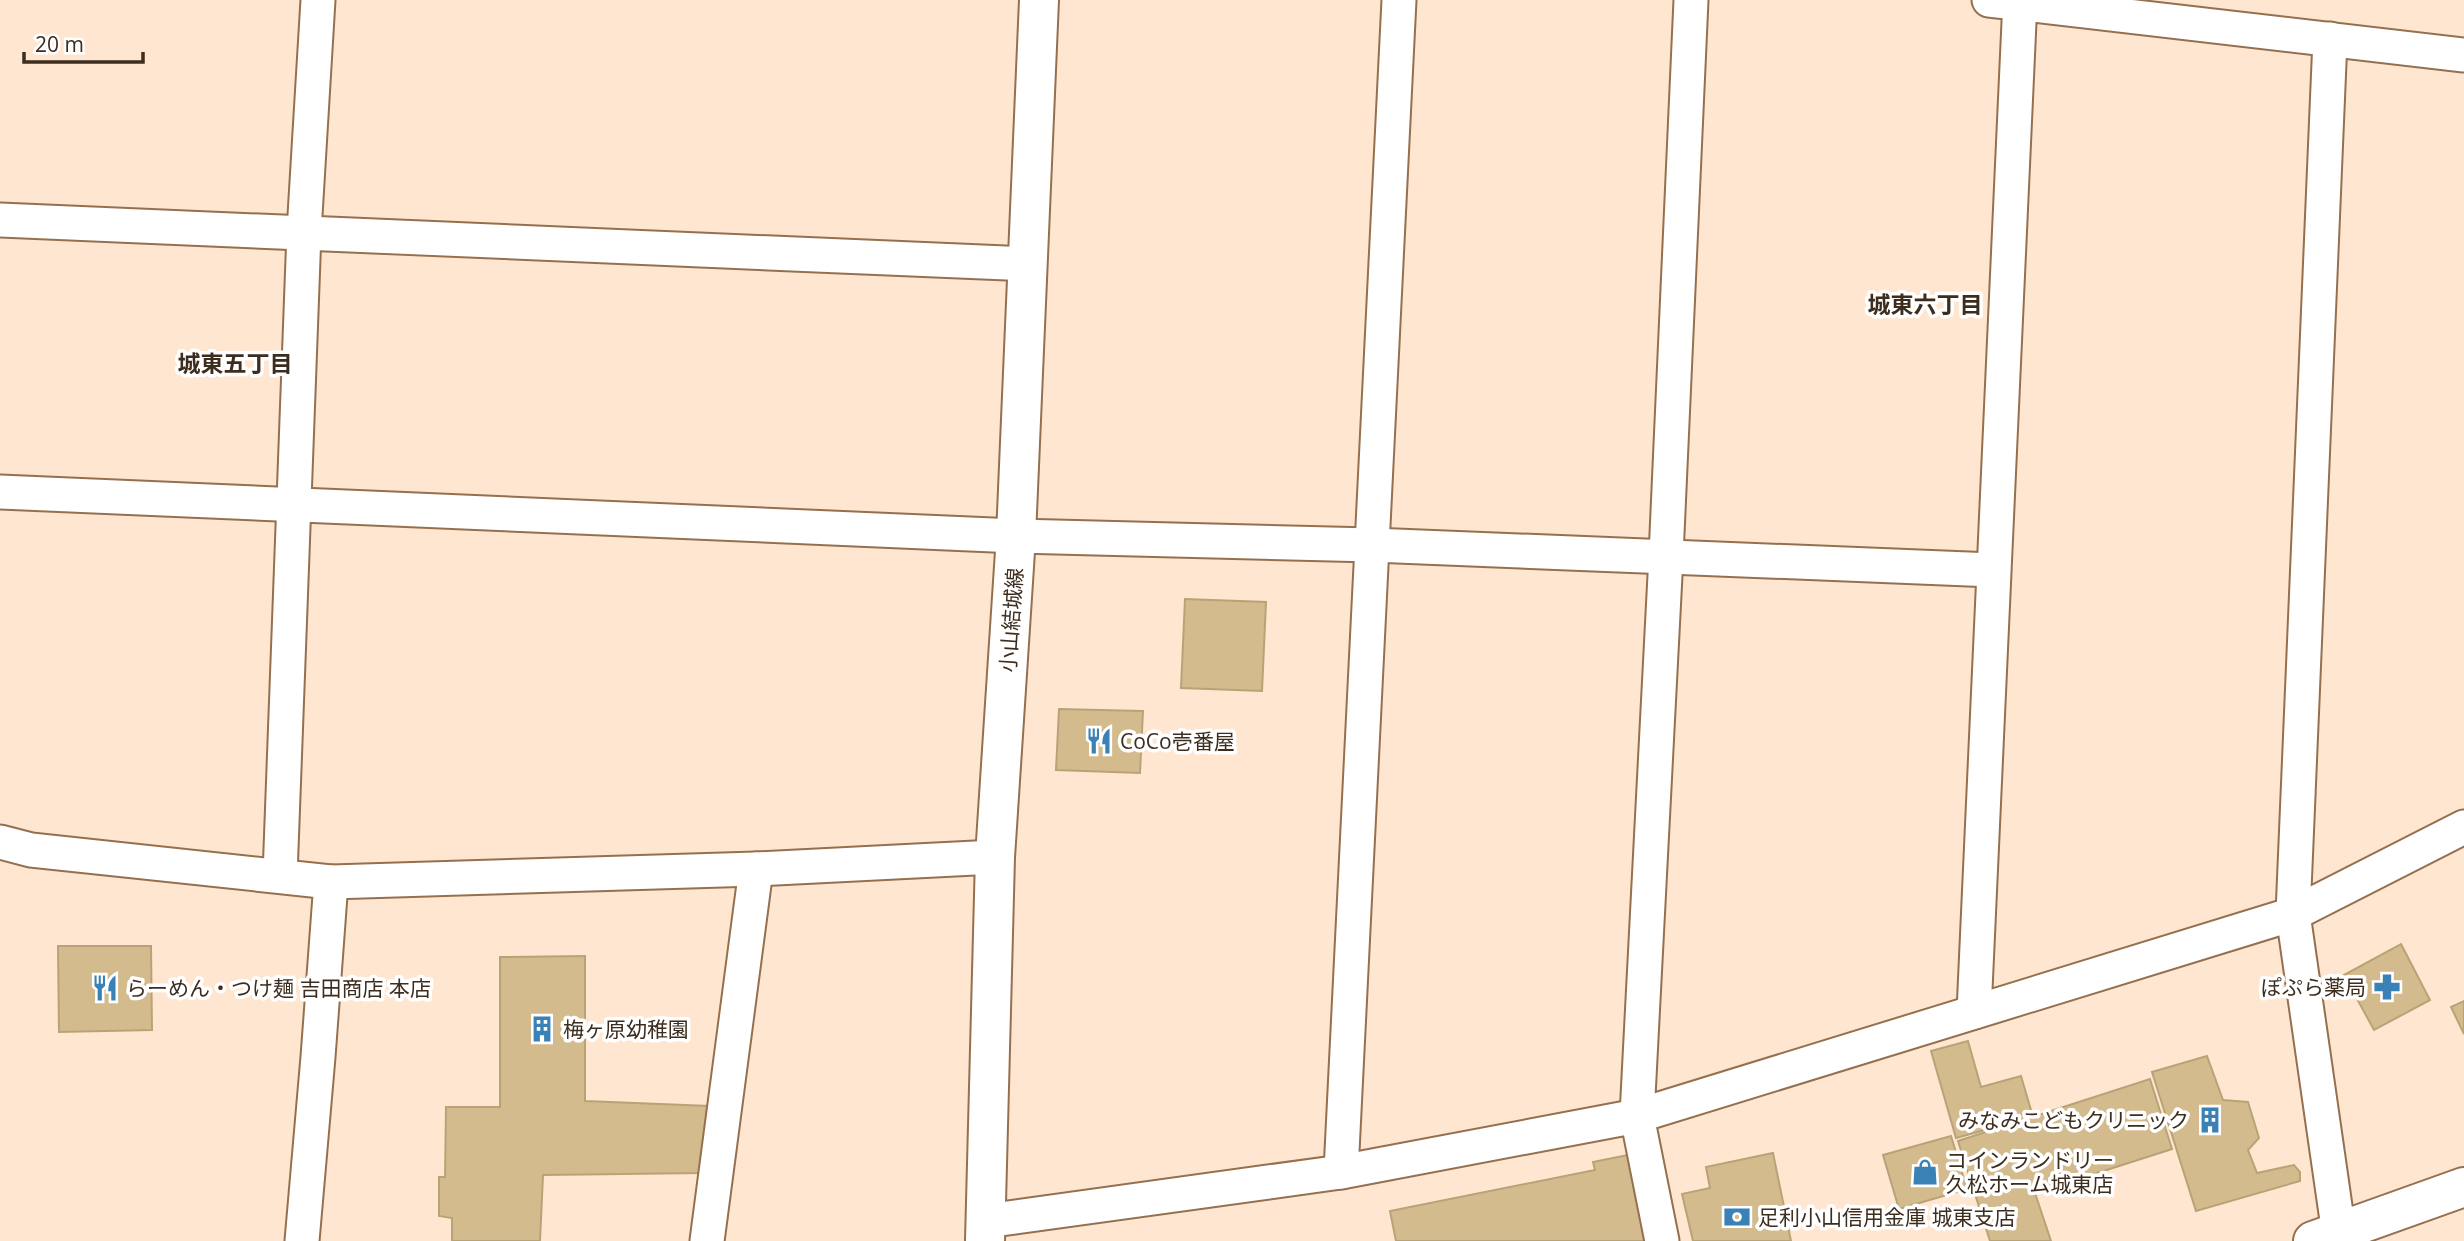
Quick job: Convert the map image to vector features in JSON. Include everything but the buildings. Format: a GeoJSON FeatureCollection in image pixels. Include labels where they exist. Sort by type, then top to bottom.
{"type":"FeatureCollection","features":[{"type":"Feature","properties":{"kind":"main road","name":"小山結城線"},"geometry":{"type":"LineString","coordinates":[[985,1231],[995,857],[1016,536],[1039,0]]}},
{"type":"Feature","properties":{"kind":"main road"},"geometry":{"type":"LineString","coordinates":[[2331,1238],[2464,1187]]}},
{"type":"Feature","properties":{"kind":"street"},"geometry":{"type":"LineString","coordinates":[[280,876],[304,232],[318,0]]}},
{"type":"Feature","properties":{"kind":"street"},"geometry":{"type":"LineString","coordinates":[[1341,1172],[1399,0]]}},
{"type":"Feature","properties":{"kind":"street"},"geometry":{"type":"LineString","coordinates":[[1662,1241],[1637,1116],[1691,0]]}},
{"type":"Feature","properties":{"kind":"street"},"geometry":{"type":"LineString","coordinates":[[1974,1012],[1993,570],[2010,1],[2464,55]]}},
{"type":"Feature","properties":{"kind":"street"},"geometry":{"type":"LineString","coordinates":[[2330,39],[2293,914],[2331,1238]]}},
{"type":"Feature","properties":{"kind":"street"},"geometry":{"type":"LineString","coordinates":[[0,220],[1028,264]]}},
{"type":"Feature","properties":{"kind":"street"},"geometry":{"type":"LineString","coordinates":[[0,492],[1016,536],[1372,545],[1993,570]]}},
{"type":"Feature","properties":{"kind":"street"},"geometry":{"type":"LineString","coordinates":[[985,1231],[1341,1172],[1637,1116],[2293,914],[2464,827]]}},
{"type":"Feature","properties":{"kind":"street"},"geometry":{"type":"LineString","coordinates":[[0,842],[31,850],[331,882],[756,869],[995,857]]}},
{"type":"Feature","properties":{"kind":"street"},"geometry":{"type":"LineString","coordinates":[[707,1241],[756,869]]}},
{"type":"Feature","properties":{"kind":"street"},"geometry":{"type":"LineString","coordinates":[[302,1241],[331,882]]}},
{"type":"Feature","properties":{"kind":"place","name":"CoCo壱番屋"},"geometry":{"type":"Point","coordinates":[1099,741]}},
{"type":"Feature","properties":{"kind":"place","name":"ぽぷら薬局"},"geometry":{"type":"Point","coordinates":[2387,987]}},
{"type":"Feature","properties":{"kind":"place","name":"らーめん・つけ麺 吉田商店 本店"},"geometry":{"type":"Point","coordinates":[105,988]}},
{"type":"Feature","properties":{"kind":"place","name":"梅ヶ原幼稚園"},"geometry":{"type":"Point","coordinates":[542,1029]}},
{"type":"Feature","properties":{"kind":"place","name":"みなみこどもクリニック"},"geometry":{"type":"Point","coordinates":[2210,1120]}},
{"type":"Feature","properties":{"kind":"place","name":"コインランドリー 久松ホーム城東店"},"geometry":{"type":"Point","coordinates":[1925,1172]}},
{"type":"Feature","properties":{"kind":"place","name":"足利小山信用金庫 城東支店"},"geometry":{"type":"Point","coordinates":[1737,1217]}},
{"type":"Feature","properties":{"kind":"district","name":"城東六丁目"},"geometry":{"type":"Point","coordinates":[1925,304]}},
{"type":"Feature","properties":{"kind":"district","name":"城東五丁目"},"geometry":{"type":"Point","coordinates":[235,363]}}]}
